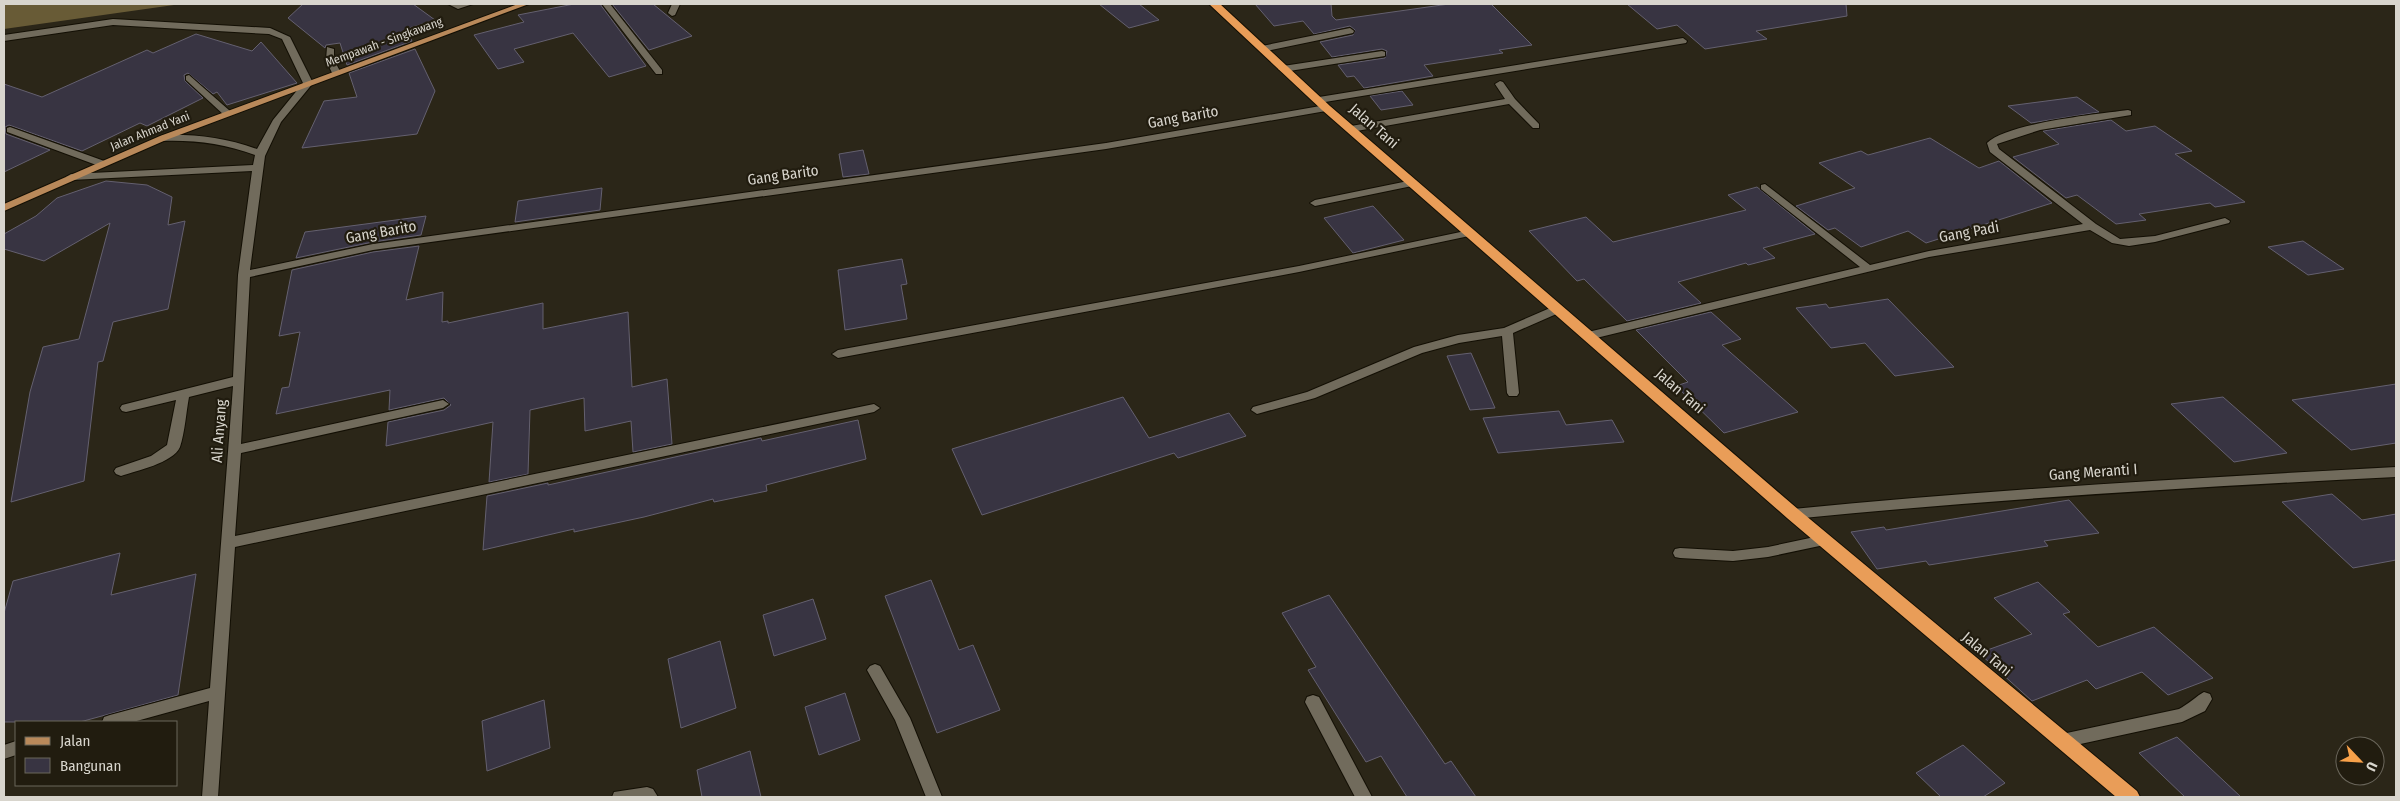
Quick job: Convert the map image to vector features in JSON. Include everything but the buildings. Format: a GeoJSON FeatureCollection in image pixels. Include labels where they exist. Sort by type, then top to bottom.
{"type":"FeatureCollection","features":[{"type":"Feature","properties":{"kind":"highway","name":"Jalan Tani"},"geometry":{"type":"LineString","coordinates":[[1214,4],[1322,104],[1793,514],[2130,797]]}},
{"type":"Feature","properties":{"kind":"main road","name":"Mempawah - Singkawang"},"geometry":{"type":"LineString","coordinates":[[308,83],[525,4]]}},
{"type":"Feature","properties":{"kind":"main road","name":"Jalan Ahmad Yani"},"geometry":{"type":"LineString","coordinates":[[4,208],[162,138],[308,83]]}},
{"type":"Feature","properties":{"kind":"street"},"geometry":{"type":"LineString","coordinates":[[452,4],[458,6],[469,4]]}},
{"type":"Feature","properties":{"kind":"street"},"geometry":{"type":"LineString","coordinates":[[606,4],[659,72]]}},
{"type":"Feature","properties":{"kind":"street"},"geometry":{"type":"LineString","coordinates":[[672,13],[676,4]]}},
{"type":"Feature","properties":{"kind":"street"},"geometry":{"type":"LineString","coordinates":[[4,38],[112,22],[270,31],[286,38],[308,83]]}},
{"type":"Feature","properties":{"kind":"street"},"geometry":{"type":"LineString","coordinates":[[1262,49],[1350,31]]}},
{"type":"Feature","properties":{"kind":"street","name":"Gang Barito"},"geometry":{"type":"LineString","coordinates":[[244,275],[373,247],[1106,146],[1322,104],[1683,41]]}},
{"type":"Feature","properties":{"kind":"street"},"geometry":{"type":"LineString","coordinates":[[330,49],[330,60],[336,73]]}},
{"type":"Feature","properties":{"kind":"street"},"geometry":{"type":"LineString","coordinates":[[1283,69],[1382,54]]}},
{"type":"Feature","properties":{"kind":"street"},"geometry":{"type":"LineString","coordinates":[[188,78],[227,113]]}},
{"type":"Feature","properties":{"kind":"street","name":"Ali Anyang"},"geometry":{"type":"LineString","coordinates":[[210,797],[239,380],[244,275],[258,168],[260,154],[274,126],[308,83]]}},
{"type":"Feature","properties":{"kind":"street"},"geometry":{"type":"LineString","coordinates":[[1500,84],[1511,101],[1536,126]]}},
{"type":"Feature","properties":{"kind":"street"},"geometry":{"type":"LineString","coordinates":[[1351,129],[1511,101]]}},
{"type":"Feature","properties":{"kind":"street"},"geometry":{"type":"LineString","coordinates":[[2128,113],[2038,128],[2001,138],[1992,143],[1994,150],[2110,239],[2121,242],[2140,241],[2225,221]]}},
{"type":"Feature","properties":{"kind":"street"},"geometry":{"type":"LineString","coordinates":[[10,130],[103,164]]}},
{"type":"Feature","properties":{"kind":"street"},"geometry":{"type":"LineString","coordinates":[[162,138],[212,138],[228,141],[260,154]]}},
{"type":"Feature","properties":{"kind":"street"},"geometry":{"type":"LineString","coordinates":[[71,177],[258,168]]}},
{"type":"Feature","properties":{"kind":"street"},"geometry":{"type":"LineString","coordinates":[[1315,203],[1413,183]]}},
{"type":"Feature","properties":{"kind":"street"},"geometry":{"type":"LineString","coordinates":[[1765,187],[1869,269]]}},
{"type":"Feature","properties":{"kind":"street","name":"Gang Padi"},"geometry":{"type":"LineString","coordinates":[[1588,336],[1929,254],[2092,226]]}},
{"type":"Feature","properties":{"kind":"street"},"geometry":{"type":"LineString","coordinates":[[838,354],[1299,269],[1470,233]]}},
{"type":"Feature","properties":{"kind":"street"},"geometry":{"type":"LineString","coordinates":[[1258,410],[1311,395],[1418,350],[1458,339],[1507,331],[1558,309]]}},
{"type":"Feature","properties":{"kind":"street"},"geometry":{"type":"LineString","coordinates":[[1507,331],[1513,393]]}},
{"type":"Feature","properties":{"kind":"street"},"geometry":{"type":"LineString","coordinates":[[126,408],[239,380]]}},
{"type":"Feature","properties":{"kind":"street"},"geometry":{"type":"LineString","coordinates":[[121,470],[155,460],[168,453],[173,447],[183,394]]}},
{"type":"Feature","properties":{"kind":"street"},"geometry":{"type":"LineString","coordinates":[[234,450],[443,404]]}},
{"type":"Feature","properties":{"kind":"street"},"geometry":{"type":"LineString","coordinates":[[227,543],[874,408]]}},
{"type":"Feature","properties":{"kind":"street","name":"Gang Meranti I"},"geometry":{"type":"LineString","coordinates":[[1793,514],[1941,499],[2096,487],[2396,472]]}},
{"type":"Feature","properties":{"kind":"street"},"geometry":{"type":"LineString","coordinates":[[1680,553],[1733,556],[1768,552],[1824,540]]}},
{"type":"Feature","properties":{"kind":"street"},"geometry":{"type":"LineString","coordinates":[[875,670],[902,718],[934,797]]}},
{"type":"Feature","properties":{"kind":"street"},"geometry":{"type":"LineString","coordinates":[[114,721],[216,693]]}},
{"type":"Feature","properties":{"kind":"street"},"geometry":{"type":"LineString","coordinates":[[2062,740],[2182,715],[2199,706],[2204,699]]}},
{"type":"Feature","properties":{"kind":"street"},"geometry":{"type":"LineString","coordinates":[[1313,702],[1364,797]]}},
{"type":"Feature","properties":{"kind":"street"},"geometry":{"type":"LineString","coordinates":[[620,797],[647,794],[650,797]]}},
{"type":"Feature","properties":{"kind":"shaded area"},"geometry":{"type":"Polygon","coordinates":[[[4,4],[181,4],[4,29],[4,4]]]}}]}
